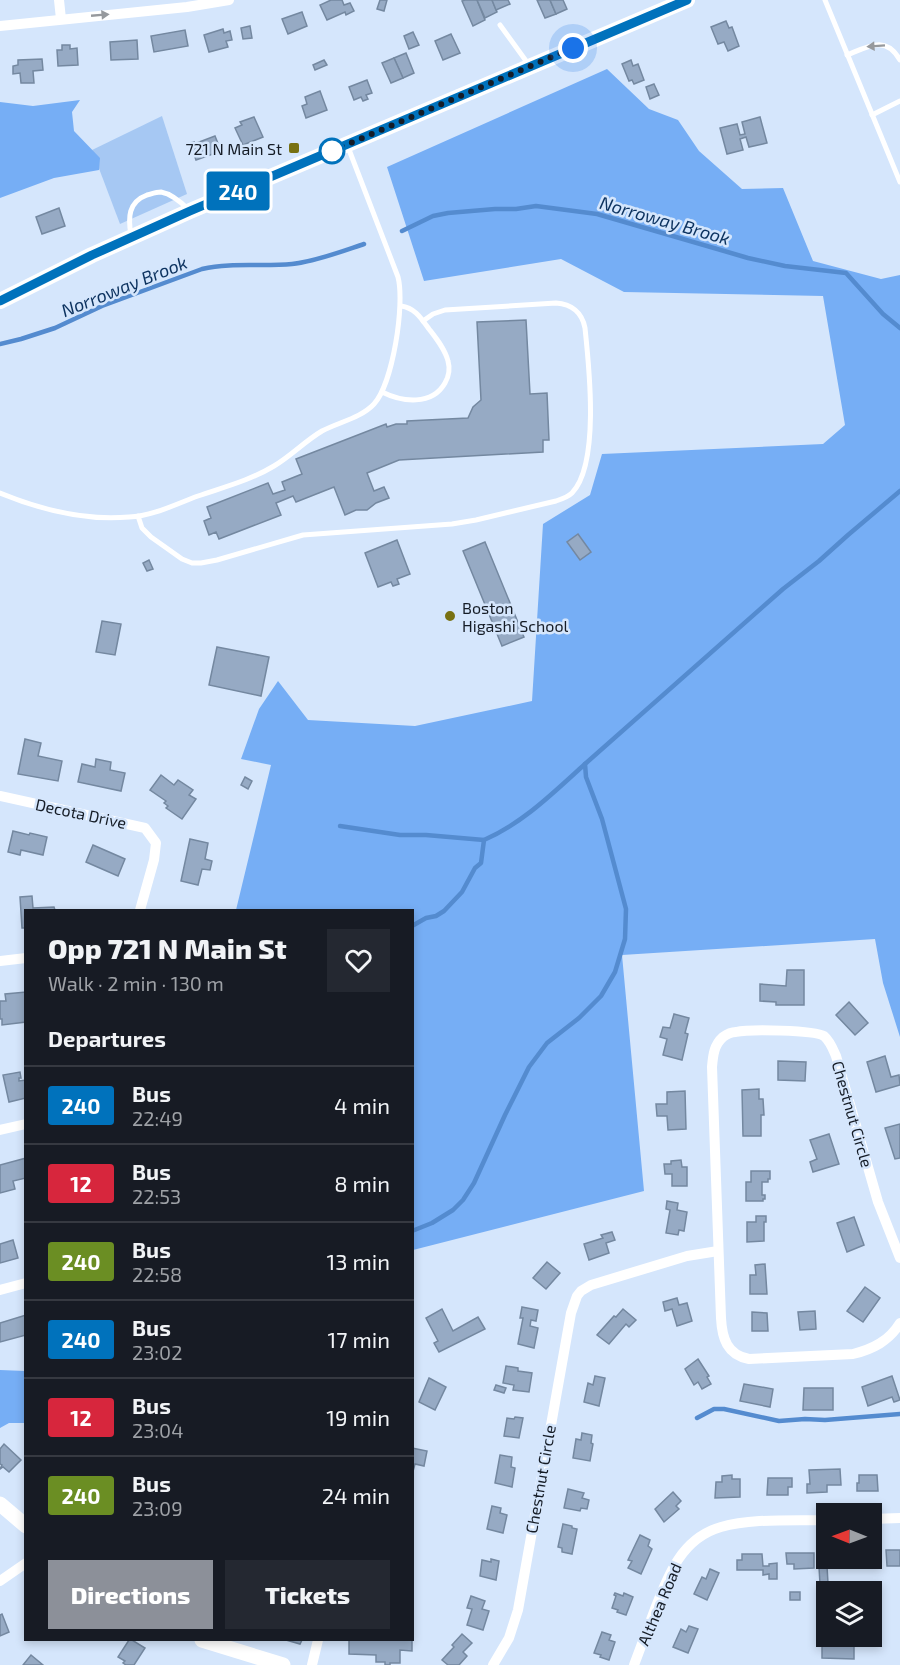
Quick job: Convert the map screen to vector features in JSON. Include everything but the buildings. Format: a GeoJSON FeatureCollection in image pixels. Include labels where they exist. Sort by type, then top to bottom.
{"type":"FeatureCollection","features":[{"type":"Feature","properties":{"kind":"main road"},"geometry":{"type":"LineString","coordinates":[[0,301],[190,211],[687,0]]}},
{"type":"Feature","properties":{"kind":"main road"},"geometry":{"type":"LineString","coordinates":[[0,1504],[24,1524]]}},
{"type":"Feature","properties":{"kind":"main road"},"geometry":{"type":"LineString","coordinates":[[204,1641],[252,1661],[283,1665]]}},
{"type":"Feature","properties":{"kind":"street"},"geometry":{"type":"LineString","coordinates":[[58,0],[61,19]]}},
{"type":"Feature","properties":{"kind":"street"},"geometry":{"type":"LineString","coordinates":[[0,26],[187,7],[229,0]]}},
{"type":"Feature","properties":{"kind":"street","name":"Decota Drive"},"geometry":{"type":"LineString","coordinates":[[0,796],[145,828],[156,843],[154,860],[140,909]]}},
{"type":"Feature","properties":{"kind":"street"},"geometry":{"type":"LineString","coordinates":[[0,961],[24,958]]}},
{"type":"Feature","properties":{"kind":"street","name":"Chestnut Circle"},"geometry":{"type":"LineString","coordinates":[[900,1258],[874,1188],[834,1050],[826,1038],[808,1032],[739,1031],[723,1037],[715,1047],[712,1066],[722,1333],[730,1350],[743,1358],[754,1359],[861,1352],[885,1341],[896,1331],[900,1323]]}},
{"type":"Feature","properties":{"kind":"street"},"geometry":{"type":"LineString","coordinates":[[0,1130],[24,1124]]}},
{"type":"Feature","properties":{"kind":"street","name":"Chestnut Circle"},"geometry":{"type":"LineString","coordinates":[[493,1665],[505,1648],[518,1610],[574,1301],[581,1291],[591,1285],[687,1256],[718,1251]]}},
{"type":"Feature","properties":{"kind":"street"},"geometry":{"type":"LineString","coordinates":[[0,1290],[24,1283]]}},
{"type":"Feature","properties":{"kind":"street"},"geometry":{"type":"LineString","coordinates":[[882,1519],[900,1518]]}},
{"type":"Feature","properties":{"kind":"street","name":"Althea Road"},"geometry":{"type":"LineString","coordinates":[[634,1665],[670,1573],[693,1541],[706,1532],[731,1525],[816,1520]]}},
{"type":"Feature","properties":{"kind":"street"},"geometry":{"type":"LineString","coordinates":[[0,1581],[24,1564]]}},
{"type":"Feature","properties":{"kind":"street"},"geometry":{"type":"LineString","coordinates":[[312,1665],[318,1641]]}},
{"type":"Feature","properties":{"kind":"lane"},"geometry":{"type":"LineString","coordinates":[[825,0],[900,182]]}},
{"type":"Feature","properties":{"kind":"lane"},"geometry":{"type":"LineString","coordinates":[[501,25],[530,66]]}},
{"type":"Feature","properties":{"kind":"lane"},"geometry":{"type":"LineString","coordinates":[[847,55],[869,46],[883,44],[895,51],[900,60]]}},
{"type":"Feature","properties":{"kind":"lane"},"geometry":{"type":"LineString","coordinates":[[872,115],[900,101]]}},
{"type":"Feature","properties":{"kind":"lane"},"geometry":{"type":"LineString","coordinates":[[0,493],[73,514],[104,517],[138,516],[242,481],[268,469],[323,431],[374,404],[382,392],[390,370],[401,306],[400,286],[347,145]]}},
{"type":"Feature","properties":{"kind":"lane"},"geometry":{"type":"LineString","coordinates":[[131,237],[129,222],[131,210],[135,202],[144,196],[156,192],[164,193],[177,199],[190,211]]}},
{"type":"Feature","properties":{"kind":"lane"},"geometry":{"type":"LineString","coordinates":[[138,516],[142,528],[151,537],[184,561],[201,563],[303,535],[452,524],[476,520],[556,501],[573,492],[586,461],[591,431],[585,327],[577,311],[569,305],[556,303],[454,309],[437,312],[423,321]]}},
{"type":"Feature","properties":{"kind":"lane"},"geometry":{"type":"LineString","coordinates":[[382,392],[396,398],[419,400],[426,398],[438,392],[446,381],[449,370],[443,348],[423,321],[412,309],[401,306]]}},
{"type":"Feature","properties":{"kind":"shaded area"},"geometry":{"type":"Polygon","coordinates":[[[607,69],[649,109],[678,120],[699,151],[742,189],[783,188],[813,261],[881,279],[900,275],[900,1037],[883,983],[875,939],[622,955],[644,1191],[414,1250],[414,909],[236,909],[271,765],[241,759],[259,709],[278,681],[308,720],[415,726],[532,701],[543,524],[590,495],[602,454],[823,444],[845,425],[823,296],[624,292],[561,259],[424,281],[387,167],[607,69]]]}},
{"type":"Feature","properties":{"kind":"shaded area"},"geometry":{"type":"Polygon","coordinates":[[[80,100],[72,112],[74,131],[100,158],[99,170],[54,178],[0,198],[0,102],[33,106],[80,100]]]}},
{"type":"Feature","properties":{"kind":"shaded area"},"geometry":{"type":"Polygon","coordinates":[[[162,116],[187,194],[120,224],[92,150],[162,116]]]}},
{"type":"Feature","properties":{"kind":"shaded area"},"geometry":{"type":"Polygon","coordinates":[[[0,1370],[24,1371],[24,1423],[9,1423],[0,1428],[0,1370]]]}},
{"type":"Feature","properties":{"kind":"waterway","name":"Norroway Brook"},"geometry":{"type":"LineString","coordinates":[[402,231],[433,216],[448,213],[536,206],[597,214],[748,258],[785,266],[846,273],[883,314],[900,328]]}},
{"type":"Feature","properties":{"kind":"waterway","name":"Norroway Brook"},"geometry":{"type":"LineString","coordinates":[[0,344],[55,328],[102,306],[202,269],[301,263],[364,244]]}},
{"type":"Feature","properties":{"kind":"waterway"},"geometry":{"type":"LineString","coordinates":[[414,1230],[432,1223],[453,1210],[463,1200],[474,1183],[529,1067],[547,1043],[579,1018],[601,996],[615,972],[625,939],[626,909],[602,819],[586,777],[585,764],[783,589],[900,491]]}},
{"type":"Feature","properties":{"kind":"waterway"},"geometry":{"type":"LineString","coordinates":[[414,925],[444,911],[462,892],[475,868],[481,863],[484,840],[525,816],[585,764]]}},
{"type":"Feature","properties":{"kind":"waterway"},"geometry":{"type":"LineString","coordinates":[[340,826],[400,835],[484,840]]}},
{"type":"Feature","properties":{"kind":"waterway"},"geometry":{"type":"LineString","coordinates":[[697,1418],[714,1409],[724,1409],[779,1421],[900,1414]]}},
{"type":"Feature","properties":{"kind":"bus line","name":"240"},"geometry":{"type":"LineString","coordinates":[[0,301],[92,255],[190,211],[687,0]]}},
{"type":"Feature","properties":{"kind":"place","name":"721 N Main St"},"geometry":{"type":"Point","coordinates":[294,148]}},
{"type":"Feature","properties":{"kind":"place","name":"Boston Higashi School"},"geometry":{"type":"Point","coordinates":[450,616]}},
{"type":"Feature","properties":{"kind":"route"},"geometry":{"type":"LineString","coordinates":[[332,151],[327,153],[573,48]]}}]}
